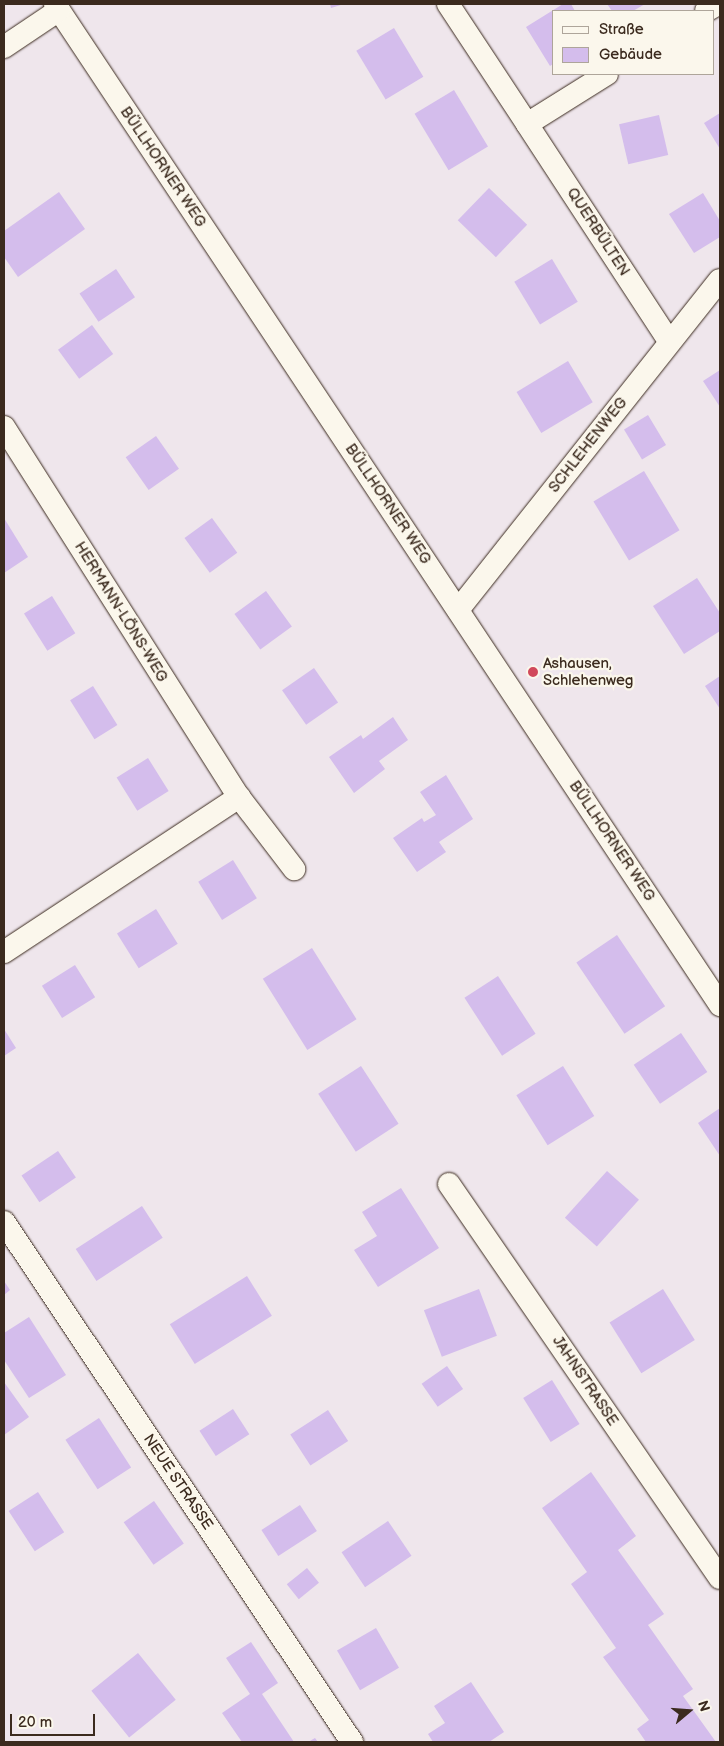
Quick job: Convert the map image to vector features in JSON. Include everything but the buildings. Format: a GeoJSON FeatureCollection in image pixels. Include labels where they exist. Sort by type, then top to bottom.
{"type":"FeatureCollection","features":[{"type":"Feature","properties":{"kind":"street","name":"QUERBÜLTEN"},"geometry":{"type":"LineString","coordinates":[[448,4],[669,341]]}},
{"type":"Feature","properties":{"kind":"street"},"geometry":{"type":"LineString","coordinates":[[4,47],[57,7]]}},
{"type":"Feature","properties":{"kind":"street","name":"BÜLLHORNER WEG"},"geometry":{"type":"LineString","coordinates":[[57,7],[720,1005]]}},
{"type":"Feature","properties":{"kind":"street"},"geometry":{"type":"LineString","coordinates":[[527,124],[605,75]]}},
{"type":"Feature","properties":{"kind":"street","name":"SCHLEHENWEG"},"geometry":{"type":"LineString","coordinates":[[458,610],[669,341],[720,280]]}},
{"type":"Feature","properties":{"kind":"street","name":"HERMANN-LÖNS-WEG"},"geometry":{"type":"LineString","coordinates":[[4,427],[239,798],[294,869]]}},
{"type":"Feature","properties":{"kind":"street"},"geometry":{"type":"LineString","coordinates":[[4,952],[239,798]]}},
{"type":"Feature","properties":{"kind":"street","name":"JAHNSTRASSE"},"geometry":{"type":"LineString","coordinates":[[449,1184],[720,1578]]}},
{"type":"Feature","properties":{"kind":"street","name":"NEUE STRASSE"},"geometry":{"type":"LineString","coordinates":[[4,1222],[352,1742]]}},
{"type":"Feature","properties":{"kind":"place","name":"Ashausen, Schlehenweg"},"geometry":{"type":"Point","coordinates":[533,672]}}]}
